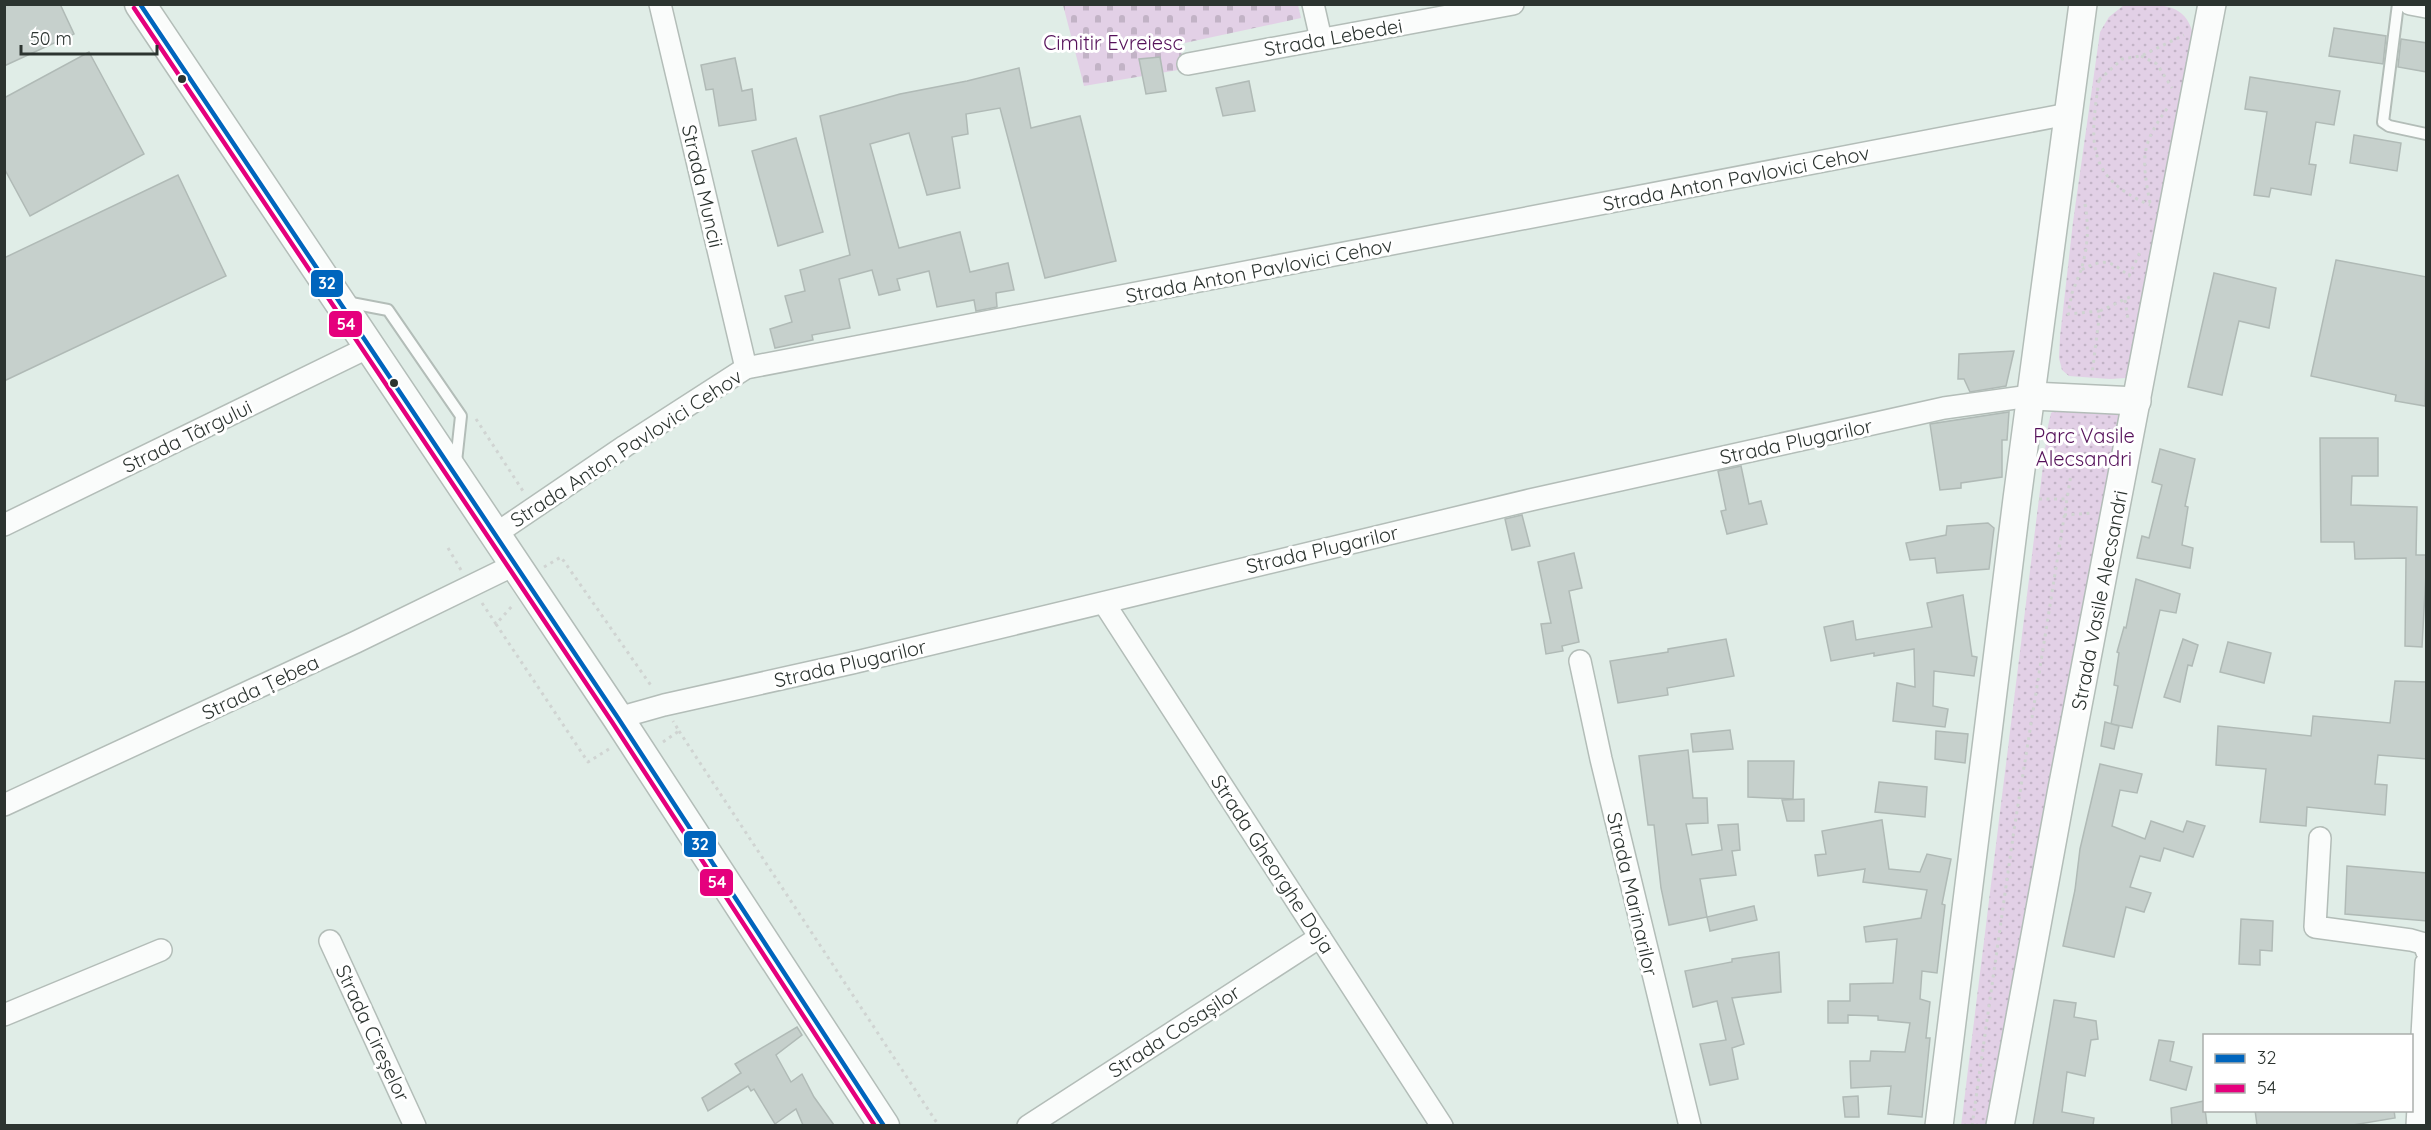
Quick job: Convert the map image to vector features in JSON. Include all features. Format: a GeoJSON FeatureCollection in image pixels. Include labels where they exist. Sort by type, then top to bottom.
{"type":"FeatureCollection","features":[{"type":"Feature","properties":{"kind":"main road"},"geometry":{"type":"LineString","coordinates":[[140,4],[494,535],[528,566],[618,718],[884,1125]]}},
{"type":"Feature","properties":{"kind":"street","name":"Strada Muncii"},"geometry":{"type":"LineString","coordinates":[[660,4],[746,368]]}},
{"type":"Feature","properties":{"kind":"street"},"geometry":{"type":"LineString","coordinates":[[1312,4],[1321,39]]}},
{"type":"Feature","properties":{"kind":"street","name":"Strada Lebedei"},"geometry":{"type":"LineString","coordinates":[[1188,64],[1513,4]]}},
{"type":"Feature","properties":{"kind":"street"},"geometry":{"type":"LineString","coordinates":[[1939,1125],[2030,396],[2083,4]]}},
{"type":"Feature","properties":{"kind":"street","name":"Strada Vasile Alecsandri"},"geometry":{"type":"LineString","coordinates":[[2000,1125],[2212,4]]}},
{"type":"Feature","properties":{"kind":"street"},"geometry":{"type":"LineString","coordinates":[[2410,4],[2427,7]]}},
{"type":"Feature","properties":{"kind":"street","name":"Strada Anton Pavlovici Cehov"},"geometry":{"type":"LineString","coordinates":[[494,535],[625,446],[746,368],[2068,114]]}},
{"type":"Feature","properties":{"kind":"street","name":"Strada Târgului"},"geometry":{"type":"LineString","coordinates":[[4,525],[369,347]]}},
{"type":"Feature","properties":{"kind":"street"},"geometry":{"type":"LineString","coordinates":[[2030,396],[2137,401]]}},
{"type":"Feature","properties":{"kind":"street","name":"Strada Plugarilor"},"geometry":{"type":"LineString","coordinates":[[618,718],[664,705],[852,663],[1599,484],[1944,408],[2030,396]]}},
{"type":"Feature","properties":{"kind":"street","name":"Strada Țebea"},"geometry":{"type":"LineString","coordinates":[[4,805],[356,642],[528,566]]}},
{"type":"Feature","properties":{"kind":"street","name":"Strada Gheorghe Doja"},"geometry":{"type":"LineString","coordinates":[[1104,603],[1442,1125]]}},
{"type":"Feature","properties":{"kind":"street","name":"Strada Marinarilor"},"geometry":{"type":"LineString","coordinates":[[1580,661],[1601,759],[1690,1125]]}},
{"type":"Feature","properties":{"kind":"street"},"geometry":{"type":"LineString","coordinates":[[2320,838],[2315,927],[2412,940],[2425,944],[2427,950]]}},
{"type":"Feature","properties":{"kind":"street","name":"Strada Cosașilor"},"geometry":{"type":"LineString","coordinates":[[1028,1125],[1320,937]]}},
{"type":"Feature","properties":{"kind":"street","name":"Strada Cireșelor"},"geometry":{"type":"LineString","coordinates":[[330,941],[416,1125]]}},
{"type":"Feature","properties":{"kind":"street"},"geometry":{"type":"LineString","coordinates":[[4,1015],[161,950]]}},
{"type":"Feature","properties":{"kind":"street"},"geometry":{"type":"LineString","coordinates":[[2416,1125],[2427,963]]}},
{"type":"Feature","properties":{"kind":"lane"},"geometry":{"type":"LineString","coordinates":[[2398,4],[2383,122],[2389,126],[2427,134]]}},
{"type":"Feature","properties":{"kind":"lane"},"geometry":{"type":"LineString","coordinates":[[338,301],[388,310],[461,416],[454,475]]}},
{"type":"Feature","properties":{"kind":"path"},"geometry":{"type":"LineString","coordinates":[[2092,84],[2122,59],[2141,56],[2191,31]]}},
{"type":"Feature","properties":{"kind":"path"},"geometry":{"type":"LineString","coordinates":[[2141,56],[2157,64],[2173,86],[2172,95]]}},
{"type":"Feature","properties":{"kind":"path"},"geometry":{"type":"LineString","coordinates":[[2099,80],[2093,146],[2113,183],[2130,196],[2150,205]]}},
{"type":"Feature","properties":{"kind":"path"},"geometry":{"type":"LineString","coordinates":[[2151,214],[2145,177],[2145,147],[2155,125],[2170,104]]}},
{"type":"Feature","properties":{"kind":"path"},"geometry":{"type":"LineString","coordinates":[[2085,204],[2088,222],[2087,250],[2072,293],[2068,314],[2100,311],[2135,294],[2137,286]]}},
{"type":"Feature","properties":{"kind":"path"},"geometry":{"type":"LineString","coordinates":[[2081,270],[2098,261],[2112,263],[2129,276],[2142,249]]}},
{"type":"Feature","properties":{"kind":"path"},"geometry":{"type":"LineString","coordinates":[[2132,270],[2139,279]]}},
{"type":"Feature","properties":{"kind":"path"},"geometry":{"type":"LineString","coordinates":[[2092,374],[2100,311]]}},
{"type":"Feature","properties":{"kind":"path"},"geometry":{"type":"LineString","coordinates":[[475,418],[527,498]]}},
{"type":"Feature","properties":{"kind":"path"},"geometry":{"type":"LineString","coordinates":[[1972,1125],[2014,830],[2071,474]]}},
{"type":"Feature","properties":{"kind":"path"},"geometry":{"type":"LineString","coordinates":[[2029,499],[2067,499]]}},
{"type":"Feature","properties":{"kind":"path"},"geometry":{"type":"LineString","coordinates":[[2064,515],[2103,513]]}},
{"type":"Feature","properties":{"kind":"path"},"geometry":{"type":"LineString","coordinates":[[448,548],[463,575]]}},
{"type":"Feature","properties":{"kind":"path"},"geometry":{"type":"LineString","coordinates":[[528,566],[561,557],[654,690]]}},
{"type":"Feature","properties":{"kind":"path"},"geometry":{"type":"LineString","coordinates":[[477,596],[588,762],[609,749]]}},
{"type":"Feature","properties":{"kind":"path"},"geometry":{"type":"LineString","coordinates":[[496,624],[513,605]]}},
{"type":"Feature","properties":{"kind":"path"},"geometry":{"type":"LineString","coordinates":[[670,716],[939,1125]]}},
{"type":"Feature","properties":{"kind":"path"},"geometry":{"type":"LineString","coordinates":[[663,742],[679,731]]}},
{"type":"Feature","properties":{"kind":"green space","name":"Cimitir Evreiesc"},"geometry":{"type":"Polygon","coordinates":[[[1063,5],[1298,5],[1301,18],[1180,44],[1184,69],[1084,86],[1063,5]]]}},
{"type":"Feature","properties":{"kind":"green space"},"geometry":{"type":"Polygon","coordinates":[[[2124,5],[2162,6],[2181,13],[2192,31],[2195,46],[2133,373],[2126,378],[2110,379],[2069,376],[2062,370],[2059,358],[2060,337],[2073,222],[2100,32],[2109,17],[2124,5]]]}},
{"type":"Feature","properties":{"kind":"green space","name":"Parc Vasile Alecsandri"},"geometry":{"type":"Polygon","coordinates":[[[2061,406],[2121,408],[1994,1125],[1961,1126],[2048,426],[2051,413],[2061,406]]]}},
{"type":"Feature","properties":{"kind":"building"},"geometry":{"type":"Polygon","coordinates":[[[4,4],[60,4],[74,34],[4,66],[4,4]]]}},
{"type":"Feature","properties":{"kind":"building"},"geometry":{"type":"Polygon","coordinates":[[[2334,28],[2386,36],[2383,64],[2329,56],[2334,28]]]}},
{"type":"Feature","properties":{"kind":"building"},"geometry":{"type":"Polygon","coordinates":[[[2401,39],[2427,43],[2427,72],[2398,67],[2401,39]]]}},
{"type":"Feature","properties":{"kind":"building"},"geometry":{"type":"Polygon","coordinates":[[[89,52],[144,154],[30,216],[4,168],[4,98],[89,52]]]}},
{"type":"Feature","properties":{"kind":"building"},"geometry":{"type":"Polygon","coordinates":[[[1160,57],[1166,91],[1146,94],[1139,59],[1160,57]]]}},
{"type":"Feature","properties":{"kind":"building"},"geometry":{"type":"Polygon","coordinates":[[[735,58],[742,91],[752,89],[756,120],[719,126],[713,89],[706,90],[701,65],[735,58]]]}},
{"type":"Feature","properties":{"kind":"building"},"geometry":{"type":"Polygon","coordinates":[[[1019,68],[1031,128],[1080,116],[1116,261],[1045,278],[1000,108],[966,114],[968,134],[952,137],[960,188],[927,195],[909,133],[870,144],[899,248],[960,232],[970,272],[1008,263],[1014,290],[996,293],[997,307],[976,311],[974,300],[937,307],[929,271],[897,279],[900,290],[879,295],[872,270],[839,279],[850,328],[812,335],[813,340],[775,348],[770,329],[792,322],[785,296],[805,291],[800,270],[850,255],[820,116],[900,94],[1019,68]]]}},
{"type":"Feature","properties":{"kind":"building"},"geometry":{"type":"Polygon","coordinates":[[[2250,77],[2340,91],[2334,125],[2316,122],[2309,164],[2316,165],[2311,195],[2271,188],[2269,197],[2254,195],[2267,112],[2245,109],[2250,77]]]}},
{"type":"Feature","properties":{"kind":"building"},"geometry":{"type":"Polygon","coordinates":[[[1249,81],[1255,111],[1223,116],[1216,88],[1249,81]]]}},
{"type":"Feature","properties":{"kind":"building"},"geometry":{"type":"Polygon","coordinates":[[[2354,135],[2401,143],[2397,171],[2350,163],[2354,135]]]}},
{"type":"Feature","properties":{"kind":"building"},"geometry":{"type":"Polygon","coordinates":[[[796,138],[823,232],[778,246],[752,151],[796,138]]]}},
{"type":"Feature","properties":{"kind":"building"},"geometry":{"type":"Polygon","coordinates":[[[178,175],[226,276],[4,381],[4,258],[178,175]]]}},
{"type":"Feature","properties":{"kind":"building"},"geometry":{"type":"Polygon","coordinates":[[[2336,260],[2427,277],[2425,406],[2395,401],[2396,395],[2311,376],[2336,260]]]}},
{"type":"Feature","properties":{"kind":"building"},"geometry":{"type":"Polygon","coordinates":[[[2214,273],[2276,288],[2269,328],[2239,321],[2222,395],[2188,387],[2214,273]]]}},
{"type":"Feature","properties":{"kind":"building"},"geometry":{"type":"Polygon","coordinates":[[[2014,351],[2006,386],[1970,392],[1964,379],[1958,379],[1959,354],[2014,351]]]}},
{"type":"Feature","properties":{"kind":"building"},"geometry":{"type":"Polygon","coordinates":[[[2009,412],[2007,440],[2002,440],[2002,477],[1961,483],[1961,488],[1940,490],[1930,424],[2009,412]]]}},
{"type":"Feature","properties":{"kind":"building"},"geometry":{"type":"Polygon","coordinates":[[[2320,438],[2378,438],[2378,476],[2352,476],[2351,505],[2417,507],[2416,555],[2427,555],[2422,647],[2405,646],[2406,558],[2355,559],[2354,542],[2321,542],[2320,438]]]}},
{"type":"Feature","properties":{"kind":"building"},"geometry":{"type":"Polygon","coordinates":[[[2160,449],[2195,459],[2185,506],[2188,507],[2182,545],[2193,548],[2190,568],[2137,558],[2142,536],[2149,538],[2162,485],[2152,482],[2160,449]]]}},
{"type":"Feature","properties":{"kind":"building"},"geometry":{"type":"Polygon","coordinates":[[[1741,466],[1749,504],[1761,501],[1767,524],[1727,534],[1721,511],[1726,510],[1718,471],[1741,466]]]}},
{"type":"Feature","properties":{"kind":"building"},"geometry":{"type":"Polygon","coordinates":[[[1522,515],[1530,546],[1512,550],[1505,519],[1522,515]]]}},
{"type":"Feature","properties":{"kind":"building"},"geometry":{"type":"Polygon","coordinates":[[[1988,523],[1994,528],[1989,569],[1937,573],[1935,558],[1910,560],[1906,543],[1946,535],[1947,526],[1988,523]]]}},
{"type":"Feature","properties":{"kind":"building"},"geometry":{"type":"Polygon","coordinates":[[[1574,553],[1582,588],[1569,591],[1579,642],[1562,646],[1563,651],[1546,654],[1541,624],[1551,623],[1538,562],[1574,553]]]}},
{"type":"Feature","properties":{"kind":"building"},"geometry":{"type":"Polygon","coordinates":[[[2136,579],[2180,594],[2176,613],[2160,610],[2132,728],[2111,724],[2118,686],[2114,685],[2119,653],[2117,652],[2124,627],[2126,628],[2136,579]]]}},
{"type":"Feature","properties":{"kind":"building"},"geometry":{"type":"Polygon","coordinates":[[[1963,595],[1972,656],[1977,657],[1974,676],[1934,671],[1933,706],[1948,709],[1945,727],[1893,721],[1897,683],[1915,687],[1914,649],[1831,661],[1824,627],[1853,621],[1856,640],[1932,627],[1927,603],[1963,595]]]}},
{"type":"Feature","properties":{"kind":"building"},"geometry":{"type":"Polygon","coordinates":[[[1726,639],[1734,676],[1667,688],[1668,695],[1618,703],[1610,661],[1668,652],[1668,649],[1726,639]]]}},
{"type":"Feature","properties":{"kind":"building"},"geometry":{"type":"Polygon","coordinates":[[[2183,639],[2198,645],[2192,666],[2188,665],[2180,702],[2164,697],[2183,639]]]}},
{"type":"Feature","properties":{"kind":"building"},"geometry":{"type":"Polygon","coordinates":[[[2228,642],[2271,653],[2264,683],[2220,672],[2228,642]]]}},
{"type":"Feature","properties":{"kind":"building"},"geometry":{"type":"Polygon","coordinates":[[[2395,681],[2427,682],[2427,759],[2378,755],[2375,784],[2387,785],[2385,815],[2307,807],[2306,826],[2260,822],[2266,769],[2216,765],[2218,726],[2311,736],[2313,716],[2390,723],[2395,681]]]}},
{"type":"Feature","properties":{"kind":"building"},"geometry":{"type":"Polygon","coordinates":[[[2105,722],[2119,726],[2114,749],[2101,746],[2105,722]]]}},
{"type":"Feature","properties":{"kind":"building"},"geometry":{"type":"Polygon","coordinates":[[[1730,730],[1733,749],[1693,752],[1691,734],[1730,730]]]}},
{"type":"Feature","properties":{"kind":"building"},"geometry":{"type":"Polygon","coordinates":[[[1936,731],[1968,734],[1965,763],[1935,759],[1936,731]]]}},
{"type":"Feature","properties":{"kind":"building"},"geometry":{"type":"Polygon","coordinates":[[[1688,750],[1693,798],[1707,798],[1708,823],[1686,824],[1692,855],[1722,850],[1718,825],[1738,824],[1740,850],[1732,851],[1736,875],[1700,879],[1707,917],[1669,925],[1661,888],[1654,825],[1648,825],[1639,756],[1688,750]]]}},
{"type":"Feature","properties":{"kind":"building"},"geometry":{"type":"Polygon","coordinates":[[[1748,761],[1794,761],[1793,799],[1748,797],[1748,761]]]}},
{"type":"Feature","properties":{"kind":"building"},"geometry":{"type":"Polygon","coordinates":[[[2100,764],[2142,774],[2137,793],[2120,790],[2112,826],[2145,839],[2151,821],[2183,832],[2187,821],[2205,826],[2193,857],[2164,848],[2160,861],[2140,856],[2130,887],[2151,893],[2144,912],[2126,907],[2114,957],[2063,946],[2075,890],[2080,849],[2100,764]]]}},
{"type":"Feature","properties":{"kind":"building"},"geometry":{"type":"Polygon","coordinates":[[[1879,782],[1927,787],[1925,817],[1875,812],[1879,782]]]}},
{"type":"Feature","properties":{"kind":"building"},"geometry":{"type":"Polygon","coordinates":[[[1804,799],[1804,821],[1787,821],[1782,800],[1804,799]]]}},
{"type":"Feature","properties":{"kind":"building"},"geometry":{"type":"Polygon","coordinates":[[[1882,820],[1889,869],[1920,872],[1927,854],[1951,859],[1942,904],[1945,905],[1937,973],[1922,971],[1920,999],[1930,1002],[1926,1038],[1930,1038],[1922,1117],[1888,1114],[1891,1086],[1851,1088],[1850,1061],[1870,1061],[1871,1051],[1905,1052],[1910,1023],[1878,1020],[1878,1016],[1848,1015],[1848,1023],[1828,1023],[1828,1001],[1850,1001],[1850,984],[1893,983],[1897,939],[1866,942],[1864,927],[1921,918],[1927,890],[1863,882],[1865,869],[1818,876],[1815,855],[1826,854],[1822,831],[1882,820]]]}},
{"type":"Feature","properties":{"kind":"building"},"geometry":{"type":"Polygon","coordinates":[[[2347,866],[2427,873],[2427,921],[2345,914],[2347,866]]]}},
{"type":"Feature","properties":{"kind":"building"},"geometry":{"type":"Polygon","coordinates":[[[1754,906],[1757,920],[1710,931],[1707,917],[1754,906]]]}},
{"type":"Feature","properties":{"kind":"building"},"geometry":{"type":"Polygon","coordinates":[[[2241,919],[2273,921],[2272,951],[2260,950],[2260,965],[2239,964],[2241,919]]]}},
{"type":"Feature","properties":{"kind":"building"},"geometry":{"type":"Polygon","coordinates":[[[1779,952],[1781,992],[1732,998],[1744,1044],[1732,1048],[1738,1079],[1710,1085],[1700,1044],[1726,1040],[1717,1001],[1693,1007],[1685,971],[1732,962],[1732,959],[1779,952]]]}},
{"type":"Feature","properties":{"kind":"building"},"geometry":{"type":"Polygon","coordinates":[[[2054,1000],[2076,1003],[2074,1017],[2096,1021],[2098,1039],[2091,1040],[2085,1076],[2067,1072],[2062,1112],[2094,1118],[2093,1125],[2033,1125],[2054,1000]]]}},
{"type":"Feature","properties":{"kind":"building"},"geometry":{"type":"Polygon","coordinates":[[[797,1027],[802,1035],[776,1055],[791,1082],[802,1074],[814,1097],[834,1125],[803,1125],[796,1109],[775,1124],[754,1089],[751,1091],[748,1086],[708,1111],[702,1098],[741,1073],[735,1064],[797,1027]]]}},
{"type":"Feature","properties":{"kind":"building"},"geometry":{"type":"Polygon","coordinates":[[[2159,1040],[2174,1042],[2170,1061],[2192,1067],[2186,1090],[2150,1080],[2159,1040]]]}},
{"type":"Feature","properties":{"kind":"building"},"geometry":{"type":"Polygon","coordinates":[[[1858,1096],[1859,1117],[1845,1117],[1843,1097],[1858,1096]]]}},
{"type":"Feature","properties":{"kind":"building"},"geometry":{"type":"Polygon","coordinates":[[[2203,1101],[2207,1125],[2172,1125],[2171,1108],[2203,1101]]]}},
{"type":"Feature","properties":{"kind":"building"},"geometry":{"type":"Polygon","coordinates":[[[2255,1112],[2394,1112],[2395,1118],[2353,1125],[2257,1125],[2255,1112]]]}},
{"type":"Feature","properties":{"kind":"transit line","name":"32"},"geometry":{"type":"LineString","coordinates":[[140,4],[618,718],[884,1126]]}},
{"type":"Feature","properties":{"kind":"transit line","name":"54"},"geometry":{"type":"LineString","coordinates":[[134,8],[612,722],[875,1126]]}}]}
